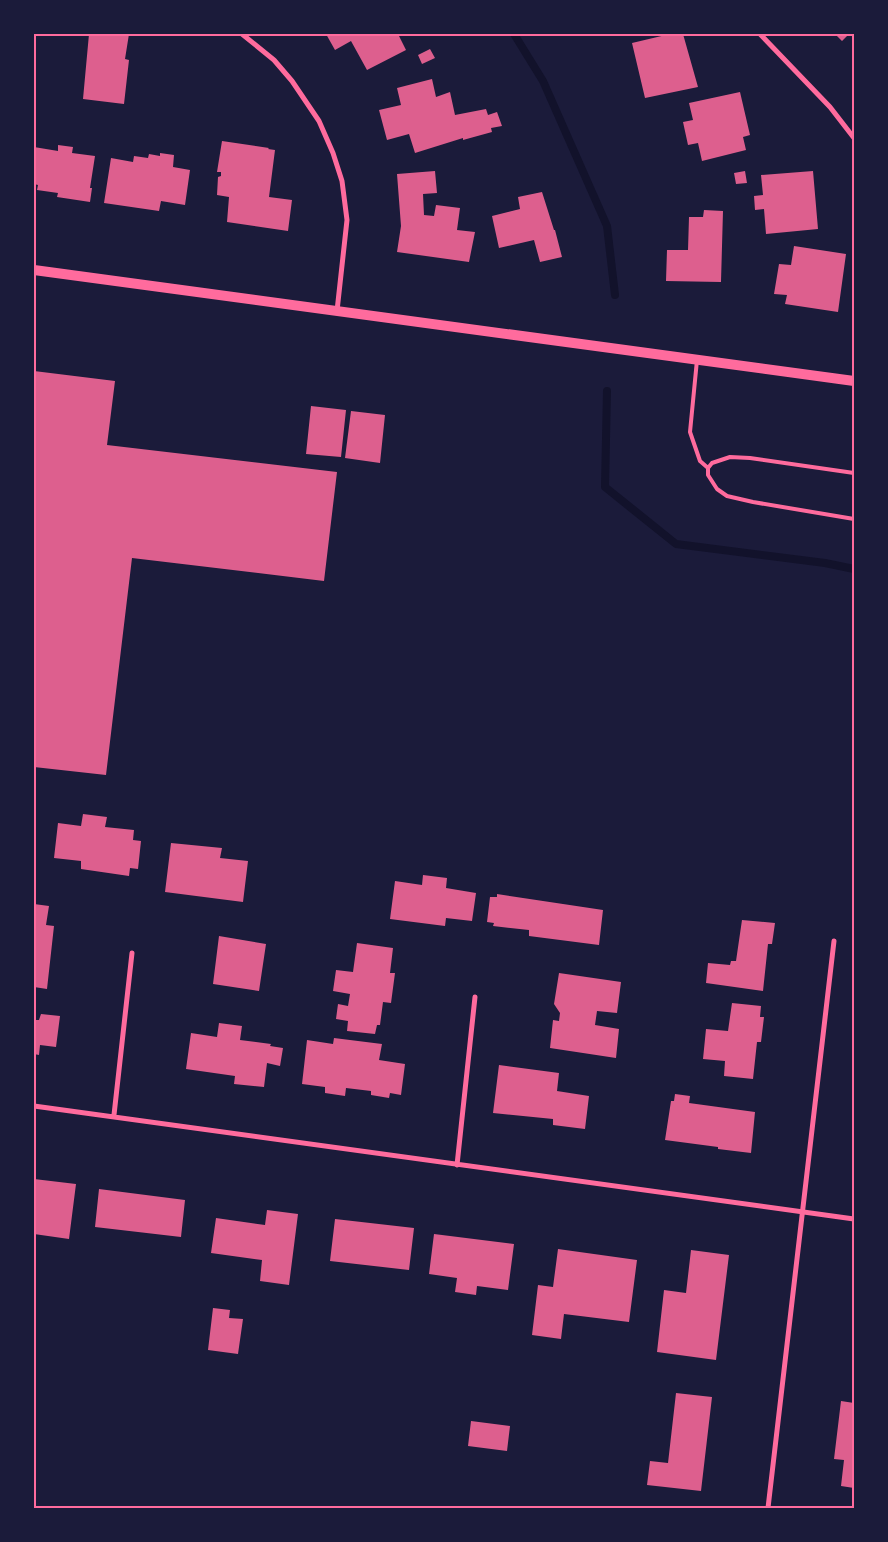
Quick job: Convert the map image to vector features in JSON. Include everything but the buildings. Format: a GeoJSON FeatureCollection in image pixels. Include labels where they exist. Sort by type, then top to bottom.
{"type":"FeatureCollection","features":[{"type":"Feature","properties":{"kind":"main road"},"geometry":{"type":"LineString","coordinates":[[34,270],[854,381]]}},
{"type":"Feature","properties":{"kind":"street"},"geometry":{"type":"LineString","coordinates":[[242,34],[274,60],[292,81],[319,121],[333,153],[342,181],[347,220],[337,312]]}},
{"type":"Feature","properties":{"kind":"street"},"geometry":{"type":"LineString","coordinates":[[760,34],[830,107],[854,138]]}},
{"type":"Feature","properties":{"kind":"street"},"geometry":{"type":"LineString","coordinates":[[768,1508],[834,941]]}},
{"type":"Feature","properties":{"kind":"street"},"geometry":{"type":"LineString","coordinates":[[114,1116],[132,953]]}},
{"type":"Feature","properties":{"kind":"street"},"geometry":{"type":"LineString","coordinates":[[457,1165],[475,997]]}},
{"type":"Feature","properties":{"kind":"street"},"geometry":{"type":"LineString","coordinates":[[34,1106],[854,1219]]}},
{"type":"Feature","properties":{"kind":"lane"},"geometry":{"type":"LineString","coordinates":[[697,360],[690,432],[700,461],[708,468]]}},
{"type":"Feature","properties":{"kind":"lane"},"geometry":{"type":"LineString","coordinates":[[854,473],[750,458],[730,457],[712,463],[708,468],[710,480],[717,490],[727,496],[854,519]]}},
{"type":"Feature","properties":{"kind":"waterway"},"geometry":{"type":"LineString","coordinates":[[514,34],[543,81],[607,226],[615,295]]}},
{"type":"Feature","properties":{"kind":"waterway"},"geometry":{"type":"LineString","coordinates":[[607,391],[605,487],[676,544],[825,563],[854,569]]}}]}
